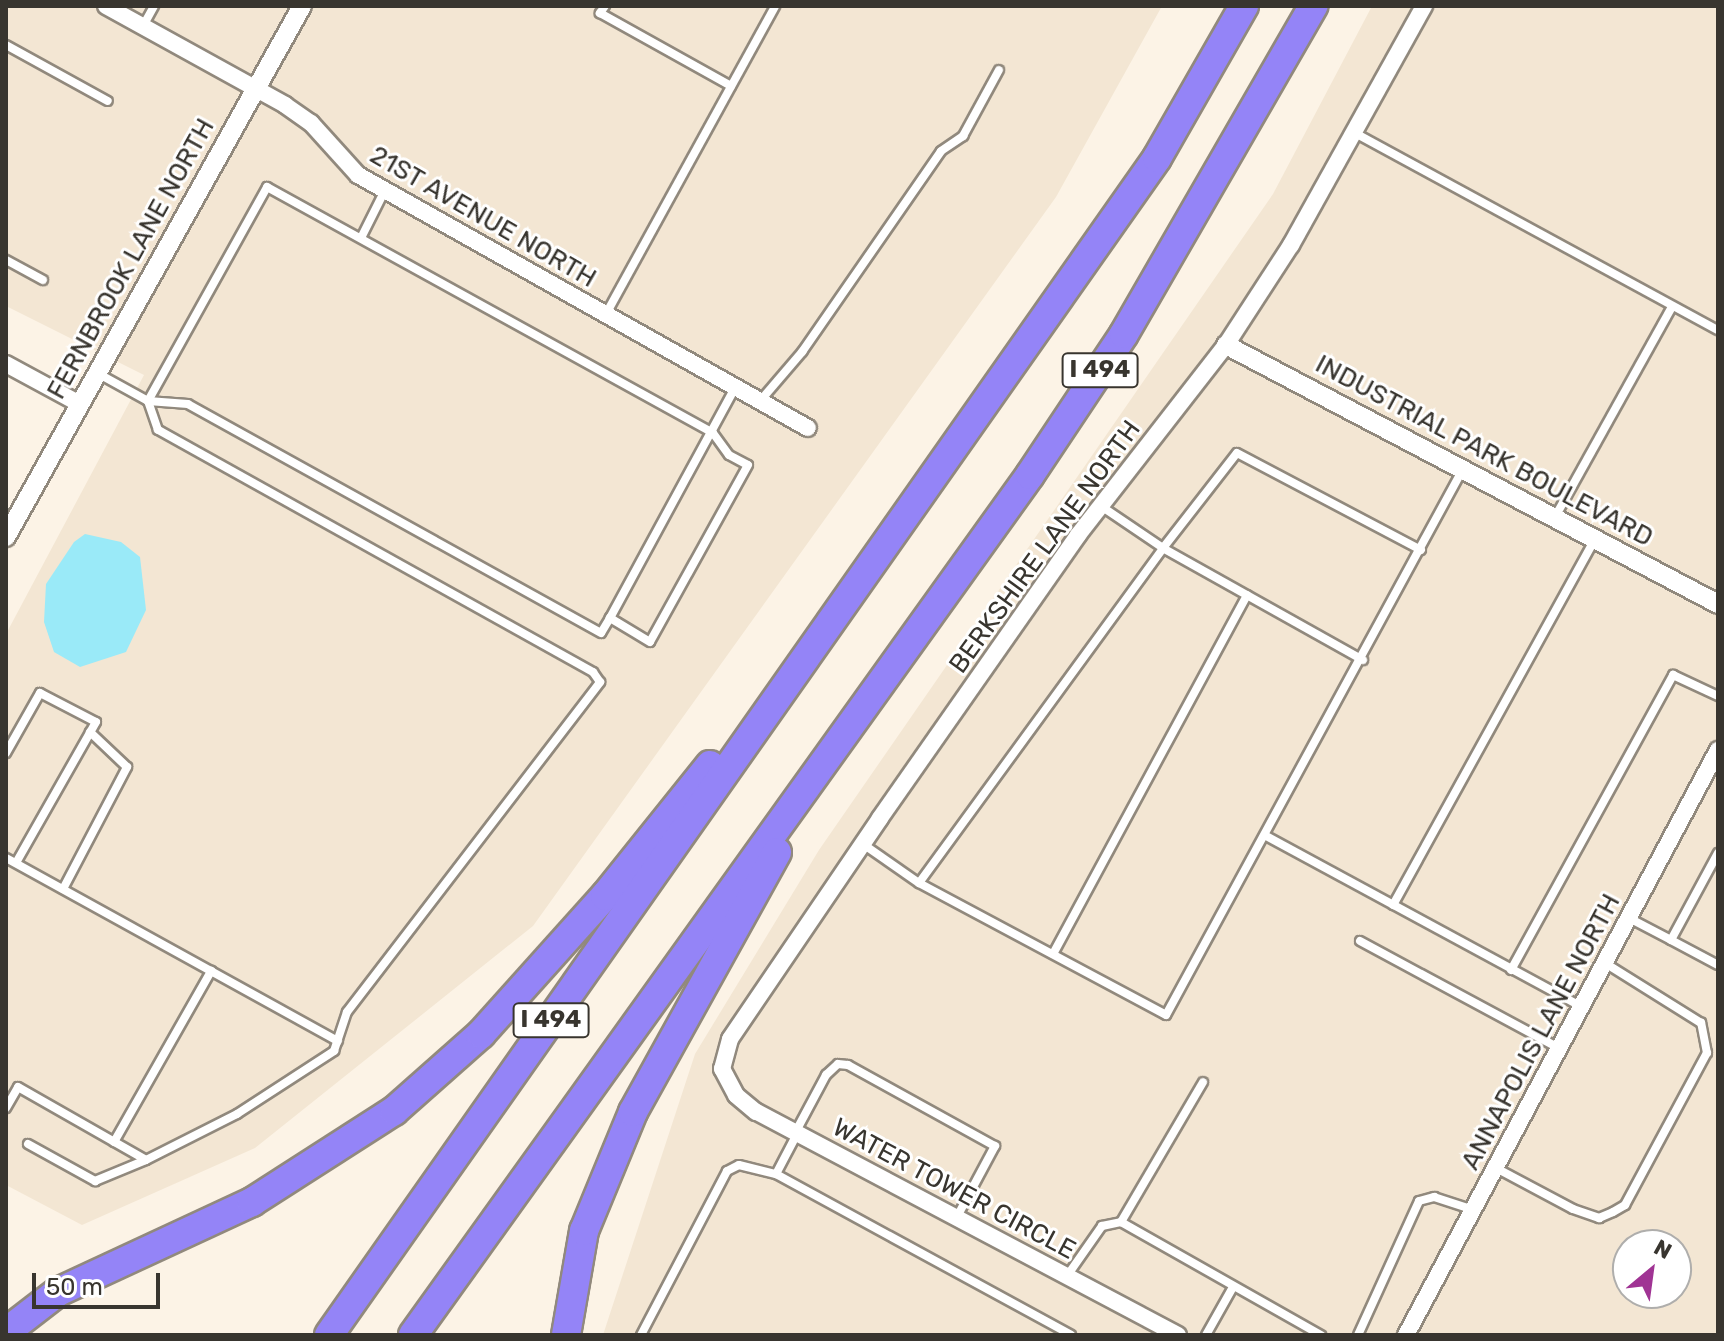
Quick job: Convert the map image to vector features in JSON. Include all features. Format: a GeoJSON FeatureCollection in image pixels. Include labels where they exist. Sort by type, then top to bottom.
{"type":"FeatureCollection","features":[{"type":"Feature","properties":{"kind":"highway","name":"I 494"},"geometry":{"type":"LineString","coordinates":[[329,1335],[1157,158],[1244,6]]}},
{"type":"Feature","properties":{"kind":"highway","name":"I 494"},"geometry":{"type":"LineString","coordinates":[[413,1335],[858,715],[1124,334],[1313,6]]}},
{"type":"Feature","properties":{"kind":"highway"},"geometry":{"type":"LineString","coordinates":[[6,1332],[58,1292],[252,1202],[394,1111],[481,1034],[605,896],[732,738],[774,705]]}},
{"type":"Feature","properties":{"kind":"highway"},"geometry":{"type":"LineString","coordinates":[[566,1335],[584,1231],[633,1112],[858,715]]}},
{"type":"Feature","properties":{"kind":"street","name":"21ST AVENUE NORTH"},"geometry":{"type":"LineString","coordinates":[[106,6],[311,123],[343,162],[385,190],[808,428]]}},
{"type":"Feature","properties":{"kind":"street","name":"FERNBROOK LANE NORTH"},"geometry":{"type":"LineString","coordinates":[[6,537],[302,6]]}},
{"type":"Feature","properties":{"kind":"street","name":"BERKSHIRE LANE NORTH"},"geometry":{"type":"LineString","coordinates":[[722,1069],[730,1039],[863,844],[1100,506],[1226,345],[1291,245],[1424,6]]}},
{"type":"Feature","properties":{"kind":"street","name":"INDUSTRIAL PARK BOULEVARD"},"geometry":{"type":"LineString","coordinates":[[1226,345],[1718,604]]}},
{"type":"Feature","properties":{"kind":"street"},"geometry":{"type":"LineString","coordinates":[[6,364],[80,404]]}},
{"type":"Feature","properties":{"kind":"street","name":"ANNAPOLIS LANE NORTH"},"geometry":{"type":"LineString","coordinates":[[1406,1335],[1718,750]]}},
{"type":"Feature","properties":{"kind":"street","name":"WATER TOWER CIRCLE"},"geometry":{"type":"LineString","coordinates":[[722,1069],[736,1095],[796,1133],[1178,1335]]}},
{"type":"Feature","properties":{"kind":"lane"},"geometry":{"type":"LineString","coordinates":[[143,26],[154,6]]}},
{"type":"Feature","properties":{"kind":"lane"},"geometry":{"type":"LineString","coordinates":[[605,6],[600,13],[731,86]]}},
{"type":"Feature","properties":{"kind":"lane"},"geometry":{"type":"LineString","coordinates":[[605,315],[775,6]]}},
{"type":"Feature","properties":{"kind":"lane"},"geometry":{"type":"LineString","coordinates":[[6,45],[108,101]]}},
{"type":"Feature","properties":{"kind":"lane"},"geometry":{"type":"LineString","coordinates":[[760,402],[802,352],[941,151],[963,136],[999,70]]}},
{"type":"Feature","properties":{"kind":"lane"},"geometry":{"type":"LineString","coordinates":[[1352,131],[1718,330]]}},
{"type":"Feature","properties":{"kind":"lane"},"geometry":{"type":"LineString","coordinates":[[28,1144],[95,1181],[146,1160],[237,1114],[334,1051],[347,1012],[600,682],[593,672],[158,430],[148,401],[267,187],[713,433],[729,455],[748,465],[650,642],[610,618]]}},
{"type":"Feature","properties":{"kind":"lane"},"geometry":{"type":"LineString","coordinates":[[361,238],[385,190]]}},
{"type":"Feature","properties":{"kind":"lane"},"geometry":{"type":"LineString","coordinates":[[6,260],[43,280]]}},
{"type":"Feature","properties":{"kind":"lane"},"geometry":{"type":"LineString","coordinates":[[1555,517],[1672,307]]}},
{"type":"Feature","properties":{"kind":"lane"},"geometry":{"type":"LineString","coordinates":[[97,373],[148,401],[188,404],[601,633],[735,388]]}},
{"type":"Feature","properties":{"kind":"lane"},"geometry":{"type":"LineString","coordinates":[[919,883],[1163,548],[1237,453],[1421,550]]}},
{"type":"Feature","properties":{"kind":"lane"},"geometry":{"type":"LineString","coordinates":[[863,844],[919,883],[1166,1015],[1363,660],[1463,469]]}},
{"type":"Feature","properties":{"kind":"lane"},"geometry":{"type":"LineString","coordinates":[[1100,506],[1163,548],[1363,660]]}},
{"type":"Feature","properties":{"kind":"lane"},"geometry":{"type":"LineString","coordinates":[[1393,905],[1595,539]]}},
{"type":"Feature","properties":{"kind":"lane"},"geometry":{"type":"LineString","coordinates":[[1053,954],[1247,595]]}},
{"type":"Feature","properties":{"kind":"lane"},"geometry":{"type":"LineString","coordinates":[[1511,970],[1673,675],[1718,696]]}},
{"type":"Feature","properties":{"kind":"lane"},"geometry":{"type":"LineString","coordinates":[[6,753],[40,693],[96,722],[16,863]]}},
{"type":"Feature","properties":{"kind":"lane"},"geometry":{"type":"LineString","coordinates":[[63,889],[127,767],[90,732]]}},
{"type":"Feature","properties":{"kind":"lane"},"geometry":{"type":"LineString","coordinates":[[1266,836],[1582,1007]]}},
{"type":"Feature","properties":{"kind":"lane"},"geometry":{"type":"LineString","coordinates":[[1671,940],[1718,853]]}},
{"type":"Feature","properties":{"kind":"lane"},"geometry":{"type":"LineString","coordinates":[[6,858],[338,1041]]}},
{"type":"Feature","properties":{"kind":"lane"},"geometry":{"type":"LineString","coordinates":[[1629,918],[1718,965]]}},
{"type":"Feature","properties":{"kind":"lane"},"geometry":{"type":"LineString","coordinates":[[1360,941],[1560,1049]]}},
{"type":"Feature","properties":{"kind":"lane"},"geometry":{"type":"LineString","coordinates":[[1496,1168],[1573,1209],[1599,1218],[1613,1212],[1625,1205],[1707,1053],[1701,1023],[1605,963]]}},
{"type":"Feature","properties":{"kind":"lane"},"geometry":{"type":"LineString","coordinates":[[114,1142],[211,971]]}},
{"type":"Feature","properties":{"kind":"lane"},"geometry":{"type":"LineString","coordinates":[[776,1174],[826,1075],[838,1064],[961,1124],[995,1146],[956,1218]]}},
{"type":"Feature","properties":{"kind":"lane"},"geometry":{"type":"LineString","coordinates":[[1121,1222],[1203,1082]]}},
{"type":"Feature","properties":{"kind":"lane"},"geometry":{"type":"LineString","coordinates":[[6,1108],[18,1087],[146,1160]]}},
{"type":"Feature","properties":{"kind":"lane"},"geometry":{"type":"LineString","coordinates":[[641,1335],[727,1171],[739,1165],[776,1174],[1071,1335]]}},
{"type":"Feature","properties":{"kind":"lane"},"geometry":{"type":"LineString","coordinates":[[1358,1335],[1419,1201],[1434,1197],[1474,1210]]}},
{"type":"Feature","properties":{"kind":"lane"},"geometry":{"type":"LineString","coordinates":[[1067,1276],[1102,1226],[1121,1222],[1321,1335]]}},
{"type":"Feature","properties":{"kind":"lane"},"geometry":{"type":"LineString","coordinates":[[1206,1335],[1233,1287]]}},
{"type":"Feature","properties":{"kind":"shaded area"},"geometry":{"type":"Polygon","coordinates":[[[6,6],[1162,6],[1056,197],[533,926],[255,1148],[82,1225],[6,1185],[6,634],[144,375],[6,306],[6,6]]]}},
{"type":"Feature","properties":{"kind":"shaded area"},"geometry":{"type":"Polygon","coordinates":[[[1372,6],[1718,6],[1718,1335],[603,1335],[695,1054],[819,850],[1273,194],[1372,6]]]}},
{"type":"Feature","properties":{"kind":"water"},"geometry":{"type":"Polygon","coordinates":[[[85,534],[121,542],[140,557],[146,610],[126,652],[80,667],[54,652],[44,622],[46,584],[74,542],[85,534]]]}}]}
